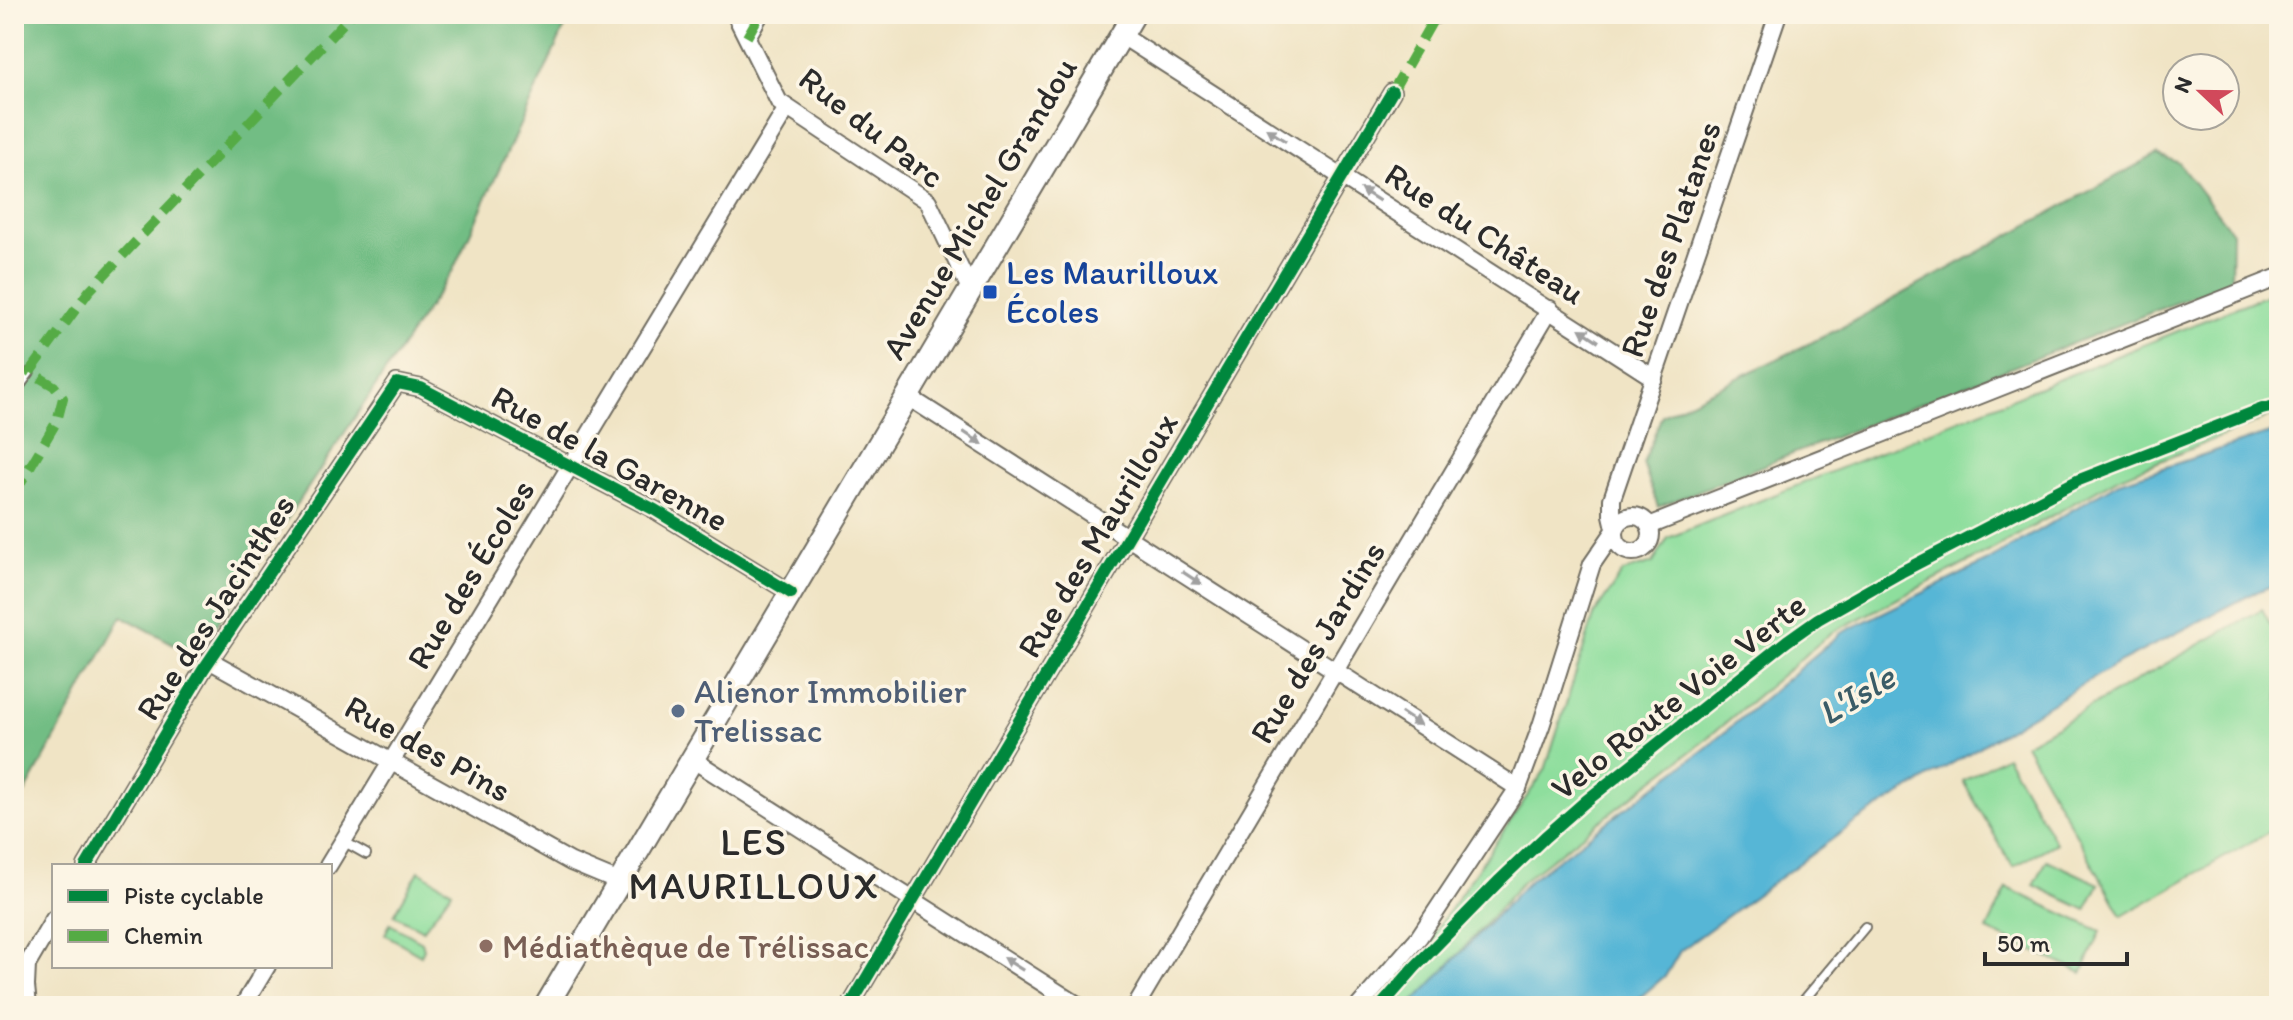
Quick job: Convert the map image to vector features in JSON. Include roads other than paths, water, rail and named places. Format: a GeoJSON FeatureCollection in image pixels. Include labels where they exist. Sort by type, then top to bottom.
{"type":"FeatureCollection","features":[{"type":"Feature","properties":{"kind":"main road","name":"Avenue Michel Grandou"},"geometry":{"type":"LineString","coordinates":[[546,1006],[1134,14]]}},
{"type":"Feature","properties":{"kind":"street","name":"Rue du Parc"},"geometry":{"type":"LineString","coordinates":[[735,14],[779,102],[928,201],[970,289]]}},
{"type":"Feature","properties":{"kind":"street"},"geometry":{"type":"LineString","coordinates":[[747,37],[760,14]]}},
{"type":"Feature","properties":{"kind":"street","name":"Rue des Platanes"},"geometry":{"type":"LineString","coordinates":[[1615,530],[1611,507],[1617,484],[1778,14]]}},
{"type":"Feature","properties":{"kind":"street","name":"Rue du Château"},"geometry":{"type":"LineString","coordinates":[[1121,35],[1654,378]]}},
{"type":"Feature","properties":{"kind":"street","name":"Rue des Maurilloux"},"geometry":{"type":"LineString","coordinates":[[850,1006],[1392,92]]}},
{"type":"Feature","properties":{"kind":"street","name":"Rue des Écoles"},"geometry":{"type":"LineString","coordinates":[[329,864],[787,108]]}},
{"type":"Feature","properties":{"kind":"street"},"geometry":{"type":"LineString","coordinates":[[1649,526],[2279,277]]}},
{"type":"Feature","properties":{"kind":"street","name":"Rue des Jardins"},"geometry":{"type":"LineString","coordinates":[[1136,1006],[1550,309]]}},
{"type":"Feature","properties":{"kind":"street","name":"Rue de la Garenne"},"geometry":{"type":"LineString","coordinates":[[397,383],[421,388],[571,465],[655,510],[791,593]]}},
{"type":"Feature","properties":{"kind":"street","name":"Rue des Jacinthes"},"geometry":{"type":"LineString","coordinates":[[87,864],[209,660],[397,383]]}},
{"type":"Feature","properties":{"kind":"street"},"geometry":{"type":"LineString","coordinates":[[907,396],[1518,788]]}},
{"type":"Feature","properties":{"kind":"street"},"geometry":{"type":"LineString","coordinates":[[1615,530],[1616,543],[1624,550],[1635,552],[1645,548],[1651,538],[1646,521],[1635,516],[1627,506],[1617,484]]}},
{"type":"Feature","properties":{"kind":"street"},"geometry":{"type":"LineString","coordinates":[[1359,1006],[1419,937],[1518,788],[1592,564],[1623,518],[1635,516]]}},
{"type":"Feature","properties":{"kind":"street"},"geometry":{"type":"LineString","coordinates":[[1585,584],[1607,559],[1624,550]]}},
{"type":"Feature","properties":{"kind":"street","name":"Rue des Pins"},"geometry":{"type":"LineString","coordinates":[[209,660],[571,862],[619,882]]}},
{"type":"Feature","properties":{"kind":"street"},"geometry":{"type":"LineString","coordinates":[[692,759],[1079,1006]]}},
{"type":"Feature","properties":{"kind":"street"},"geometry":{"type":"LineString","coordinates":[[28,1006],[27,965],[52,922]]}},
{"type":"Feature","properties":{"kind":"street"},"geometry":{"type":"LineString","coordinates":[[243,1006],[266,968]]}},
{"type":"Feature","properties":{"kind":"lane"},"geometry":{"type":"LineString","coordinates":[[14,394],[30,372]]}},
{"type":"Feature","properties":{"kind":"lane"},"geometry":{"type":"LineString","coordinates":[[343,841],[366,854]]}},
{"type":"Feature","properties":{"kind":"lane"},"geometry":{"type":"LineString","coordinates":[[1799,1006],[1865,927]]}},
{"type":"Feature","properties":{"kind":"water","name":"L'Isle"},"geometry":{"type":"Polygon","coordinates":[[[2279,430],[2279,583],[2113,666],[1857,821],[1680,951],[1666,975],[1630,1006],[1410,1006],[1529,881],[1706,748],[1841,633],[1986,562],[2117,483],[2279,430]]]}},
{"type":"Feature","properties":{"kind":"place","name":"Les Maurilloux Écoles"},"geometry":{"type":"Point","coordinates":[990,292]}},
{"type":"Feature","properties":{"kind":"place","name":"Alienor Immobilier Trelissac"},"geometry":{"type":"Point","coordinates":[678,711]}},
{"type":"Feature","properties":{"kind":"place","name":"Médiathèque de Trélissac"},"geometry":{"type":"Point","coordinates":[486,946]}},
{"type":"Feature","properties":{"kind":"district","name":"LES MAURILLOUX"},"geometry":{"type":"Point","coordinates":[754,864]}}]}
